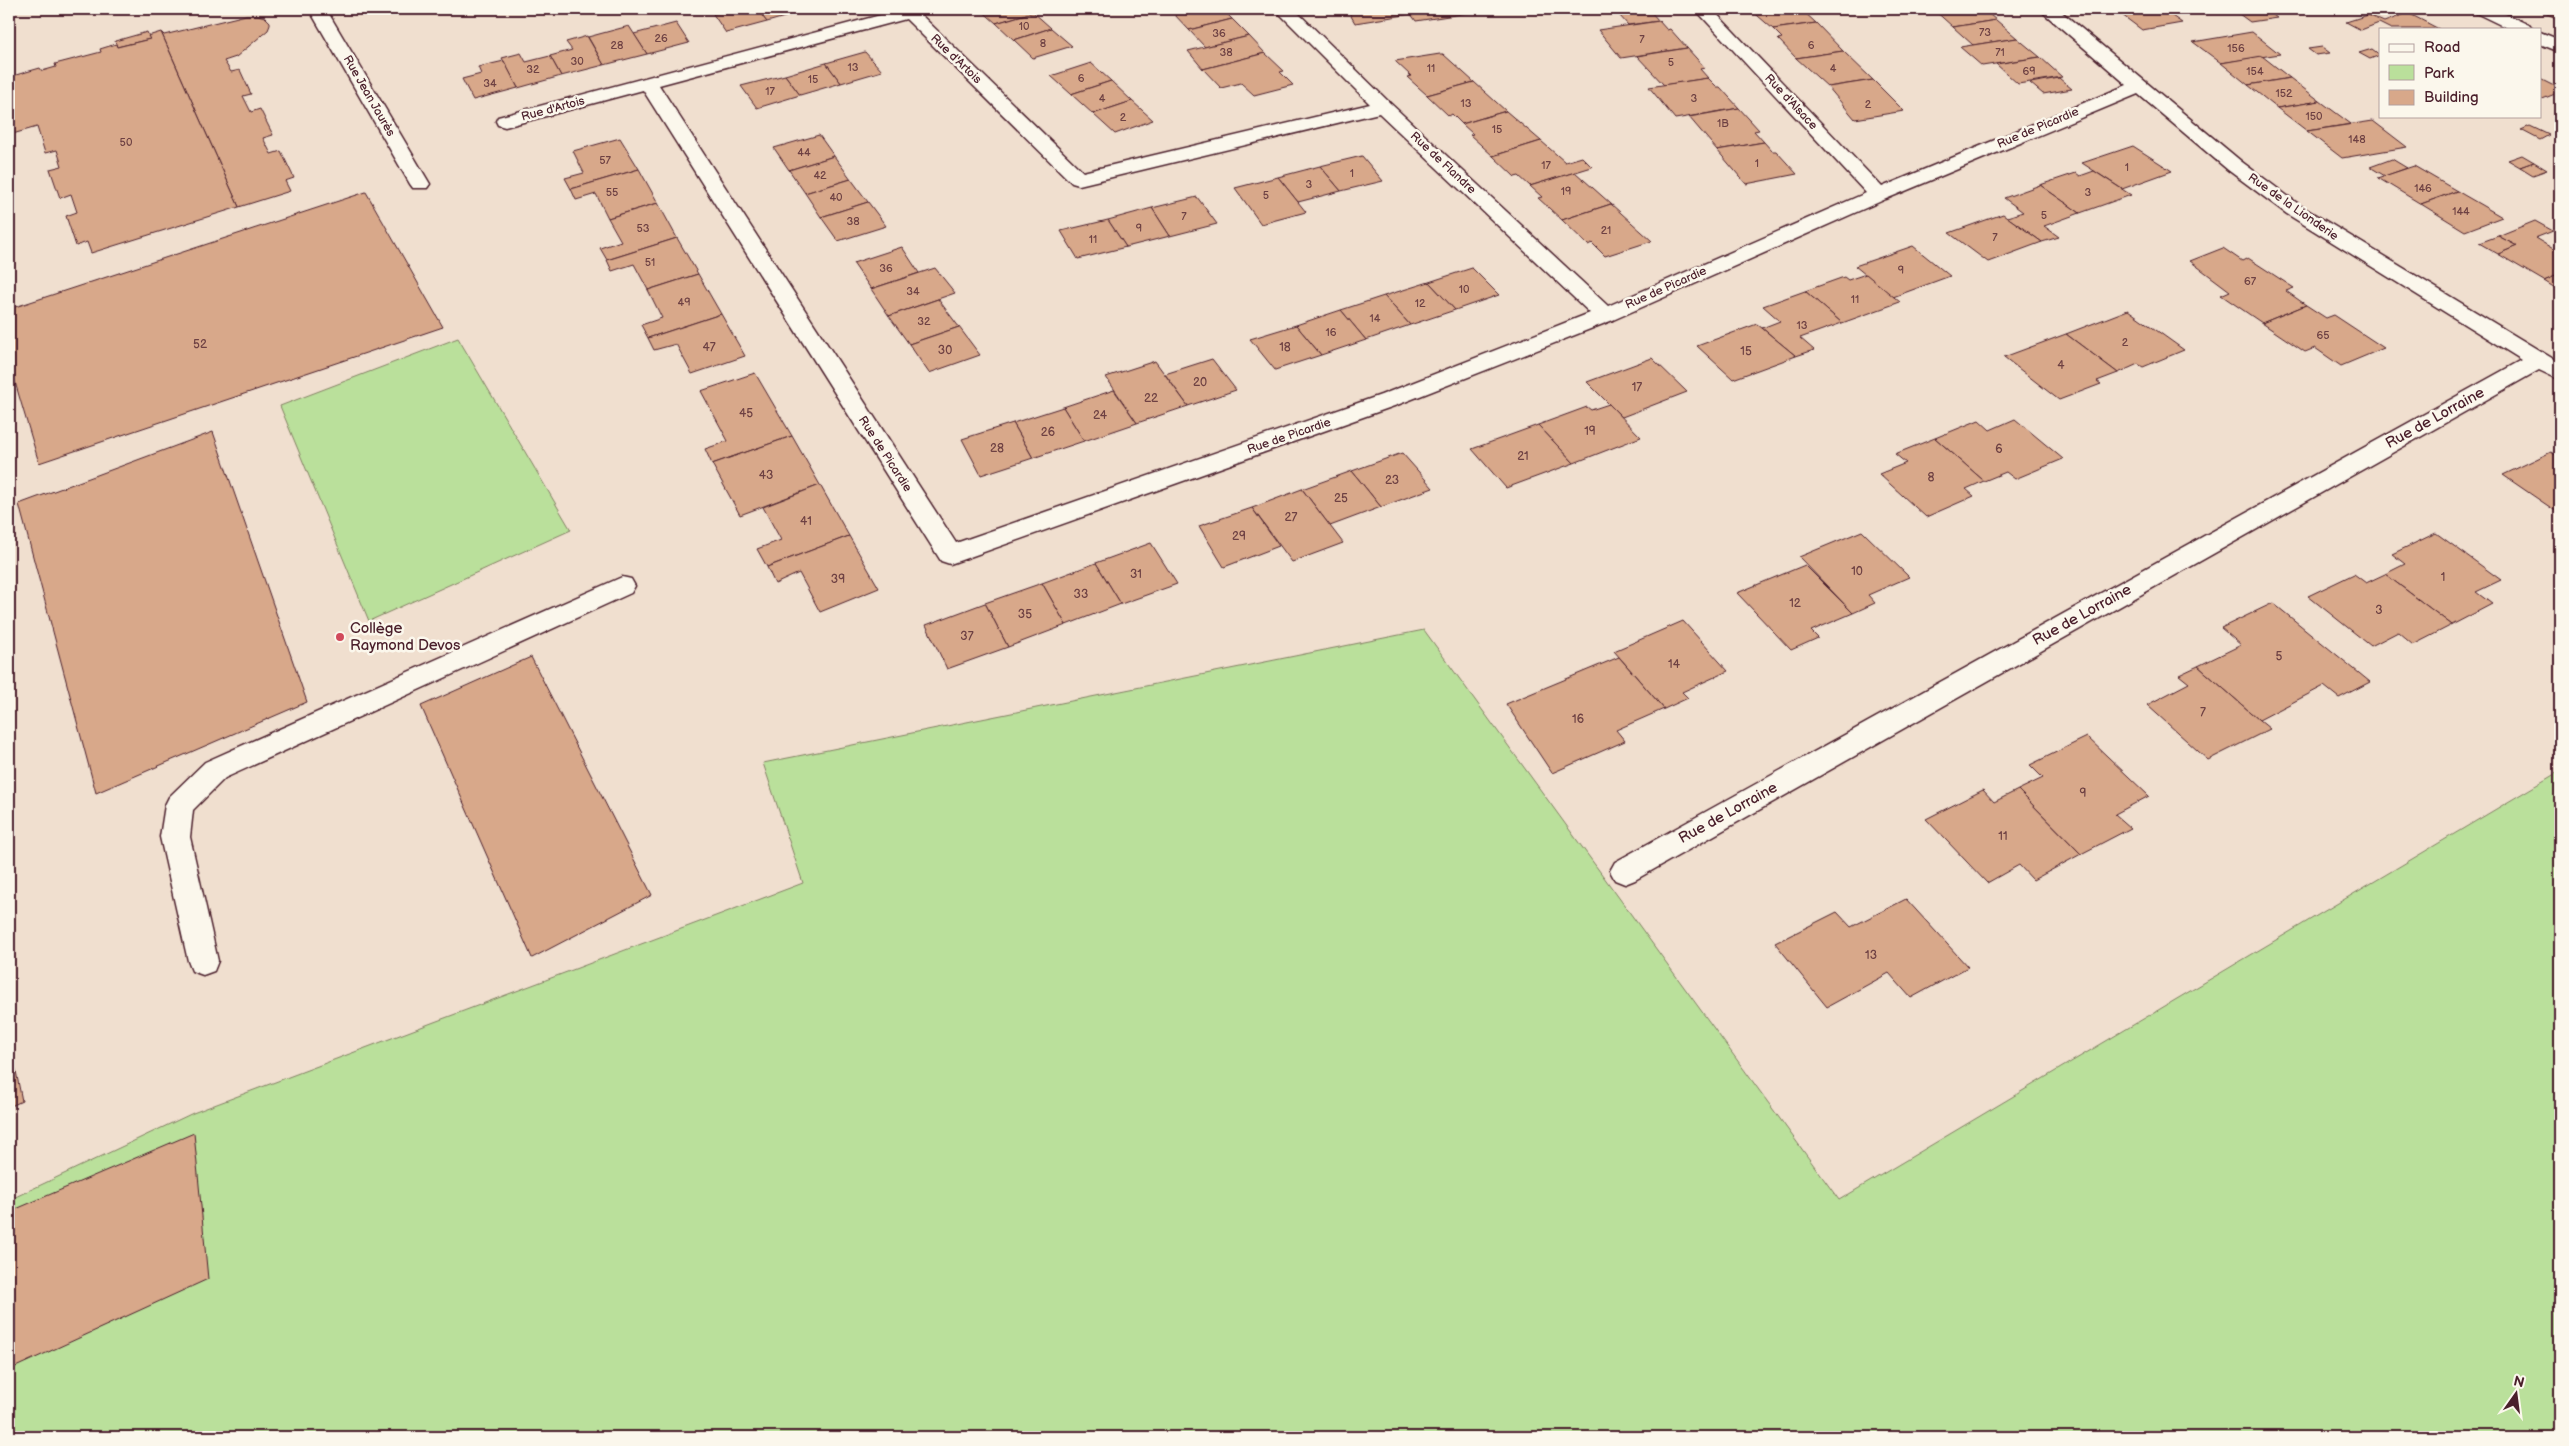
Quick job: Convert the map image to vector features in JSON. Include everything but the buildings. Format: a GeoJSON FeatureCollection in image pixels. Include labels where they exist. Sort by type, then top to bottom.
{"type":"FeatureCollection","features":[{"type":"Feature","properties":{"kind":"street","name":"Rue Jean Jaurès"},"geometry":{"type":"LineString","coordinates":[[317,9],[420,184]]}},
{"type":"Feature","properties":{"kind":"street","name":"Rue de Flandre"},"geometry":{"type":"LineString","coordinates":[[1284,9],[1382,107],[1605,315]]}},
{"type":"Feature","properties":{"kind":"street","name":"Rue d'Alsace"},"geometry":{"type":"LineString","coordinates":[[1703,9],[1879,195]]}},
{"type":"Feature","properties":{"kind":"street","name":"Rue de la Lionderie"},"geometry":{"type":"LineString","coordinates":[[2048,9],[2234,166],[2294,210],[2560,373]]}},
{"type":"Feature","properties":{"kind":"street"},"geometry":{"type":"LineString","coordinates":[[2482,9],[2522,28]]}},
{"type":"Feature","properties":{"kind":"street","name":"Rue d'Artois"},"geometry":{"type":"LineString","coordinates":[[505,121],[909,13],[1079,179],[1382,107]]}},
{"type":"Feature","properties":{"kind":"street"},"geometry":{"type":"LineString","coordinates":[[2542,38],[2560,46]]}},
{"type":"Feature","properties":{"kind":"street","name":"Rue de Picardie"},"geometry":{"type":"LineString","coordinates":[[648,83],[950,555],[1389,400],[1605,315],[1879,195],[2140,86]]}},
{"type":"Feature","properties":{"kind":"street","name":"Rue de Lorraine"},"geometry":{"type":"LineString","coordinates":[[1625,871],[2539,360]]}},
{"type":"Feature","properties":{"kind":"street"},"geometry":{"type":"LineString","coordinates":[[202,961],[175,837],[179,805],[215,770],[622,586]]}},
{"type":"Feature","properties":{"kind":"green space"},"geometry":{"type":"Polygon","coordinates":[[[458,338],[571,530],[369,621],[280,406],[458,338]]]}},
{"type":"Feature","properties":{"kind":"green space"},"geometry":{"type":"Polygon","coordinates":[[[1424,630],[1839,1200],[2560,771],[2560,1437],[9,1437],[9,1200],[193,1113],[803,883],[763,763],[1424,630]]]}},
{"type":"Feature","properties":{"kind":"place","name":"Collège Raymond Devos"},"geometry":{"type":"Point","coordinates":[340,637]}}]}
